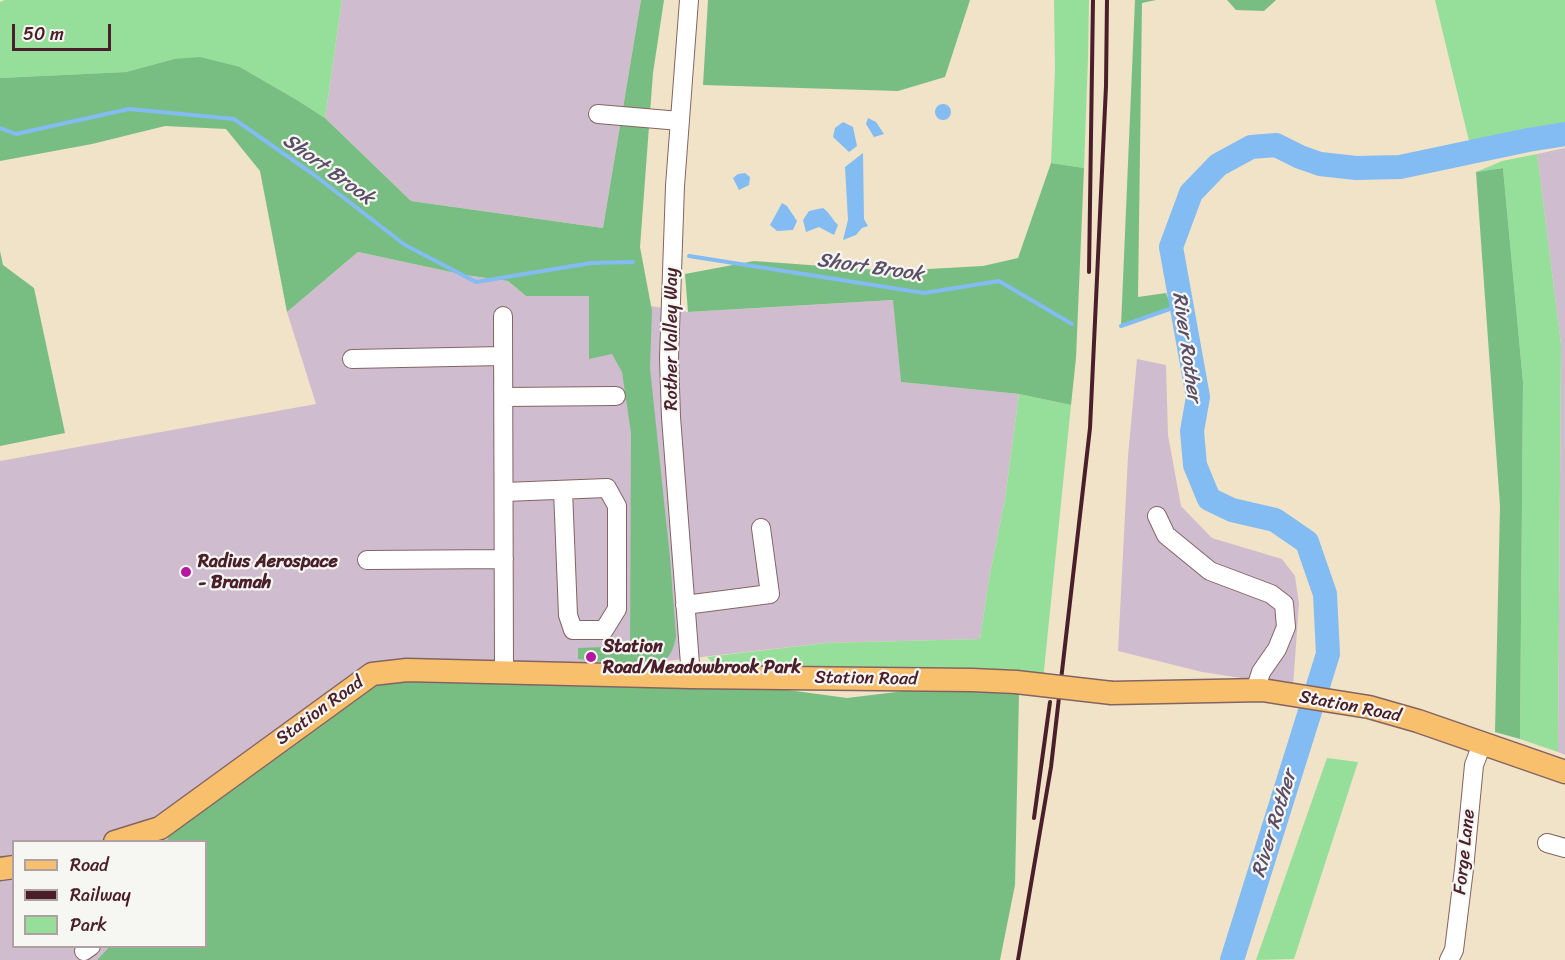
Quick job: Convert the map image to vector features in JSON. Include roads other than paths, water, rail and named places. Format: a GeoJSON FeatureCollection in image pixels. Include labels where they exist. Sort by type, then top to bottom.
{"type":"FeatureCollection","features":[{"type":"Feature","properties":{"kind":"main road","name":"Station Road"},"geometry":{"type":"LineString","coordinates":[[121,840],[160,828],[372,674],[407,670],[1005,681],[1112,693],[1254,691],[1369,708],[1418,721],[1565,772]]}},
{"type":"Feature","properties":{"kind":"street","name":"Rother Valley Way"},"geometry":{"type":"LineString","coordinates":[[689,0],[680,121],[669,358],[671,417],[692,677]]}},
{"type":"Feature","properties":{"kind":"street"},"geometry":{"type":"LineString","coordinates":[[598,114],[680,121]]}},
{"type":"Feature","properties":{"kind":"street"},"geometry":{"type":"LineString","coordinates":[[503,316],[504,672]]}},
{"type":"Feature","properties":{"kind":"street"},"geometry":{"type":"LineString","coordinates":[[352,359],[503,356]]}},
{"type":"Feature","properties":{"kind":"street"},"geometry":{"type":"LineString","coordinates":[[504,397],[616,396]]}},
{"type":"Feature","properties":{"kind":"street"},"geometry":{"type":"LineString","coordinates":[[504,492],[607,488],[617,506],[617,609],[604,630],[573,630],[568,615],[563,490]]}},
{"type":"Feature","properties":{"kind":"street"},"geometry":{"type":"LineString","coordinates":[[1157,516],[1166,535],[1210,571],[1271,594],[1284,604],[1286,627],[1277,649],[1261,672],[1254,691]]}},
{"type":"Feature","properties":{"kind":"street"},"geometry":{"type":"LineString","coordinates":[[685,605],[770,594],[761,528]]}},
{"type":"Feature","properties":{"kind":"street"},"geometry":{"type":"LineString","coordinates":[[367,560],[504,559]]}},
{"type":"Feature","properties":{"kind":"street","name":"Forge Lane"},"geometry":{"type":"LineString","coordinates":[[1449,960],[1454,950],[1474,765],[1482,744]]}},
{"type":"Feature","properties":{"kind":"street"},"geometry":{"type":"LineString","coordinates":[[1547,843],[1565,848]]}},
{"type":"Feature","properties":{"kind":"water"},"geometry":{"type":"Polygon","coordinates":[[[940,104],[946,104],[951,112],[949,118],[940,120],[935,115],[935,109],[940,104]]]}},
{"type":"Feature","properties":{"kind":"water"},"geometry":{"type":"Polygon","coordinates":[[[868,118],[876,122],[884,134],[874,137],[866,124],[868,118]]]}},
{"type":"Feature","properties":{"kind":"water"},"geometry":{"type":"Polygon","coordinates":[[[843,122],[853,127],[857,146],[849,152],[833,137],[835,128],[843,122]]]}},
{"type":"Feature","properties":{"kind":"water"},"geometry":{"type":"Polygon","coordinates":[[[863,153],[864,219],[868,226],[862,228],[856,235],[843,240],[848,220],[845,167],[863,153]]]}},
{"type":"Feature","properties":{"kind":"water"},"geometry":{"type":"Polygon","coordinates":[[[745,173],[750,177],[749,185],[739,190],[733,178],[745,173]]]}},
{"type":"Feature","properties":{"kind":"water"},"geometry":{"type":"Polygon","coordinates":[[[782,203],[787,206],[797,221],[793,230],[777,231],[770,225],[782,203]]]}},
{"type":"Feature","properties":{"kind":"water"},"geometry":{"type":"Polygon","coordinates":[[[823,208],[838,225],[834,235],[819,227],[806,232],[803,220],[809,211],[823,208]]]}},
{"type":"Feature","properties":{"kind":"waterway","name":"Short Brook"},"geometry":{"type":"LineString","coordinates":[[0,128],[16,134],[129,109],[234,119],[313,174],[405,245],[476,282],[591,263],[633,262]]}},
{"type":"Feature","properties":{"kind":"waterway","name":"River Rother"},"geometry":{"type":"LineString","coordinates":[[1232,960],[1328,654],[1325,594],[1307,542],[1275,520],[1232,510],[1209,499],[1195,465],[1192,431],[1198,397],[1171,247],[1191,193],[1218,165],[1251,147],[1276,145],[1320,164],[1356,168],[1400,167],[1565,134]]}},
{"type":"Feature","properties":{"kind":"waterway","name":"Short Brook"},"geometry":{"type":"LineString","coordinates":[[689,256],[924,293],[999,281],[1072,324]]}},
{"type":"Feature","properties":{"kind":"waterway","name":"Short Brook"},"geometry":{"type":"LineString","coordinates":[[1121,326],[1181,305]]}},
{"type":"Feature","properties":{"kind":"railway"},"geometry":{"type":"LineString","coordinates":[[1089,272],[1093,0]]}},
{"type":"Feature","properties":{"kind":"railway"},"geometry":{"type":"LineString","coordinates":[[1018,960],[1051,767],[1090,428],[1106,86],[1107,0]]}},
{"type":"Feature","properties":{"kind":"railway"},"geometry":{"type":"LineString","coordinates":[[1034,818],[1050,702]]}},
{"type":"Feature","properties":{"kind":"place","name":"Radius Aerospace - Bramah"},"geometry":{"type":"Point","coordinates":[186,572]}},
{"type":"Feature","properties":{"kind":"place","name":"Station Road/Meadowbrook Park"},"geometry":{"type":"Point","coordinates":[591,657]}}]}
